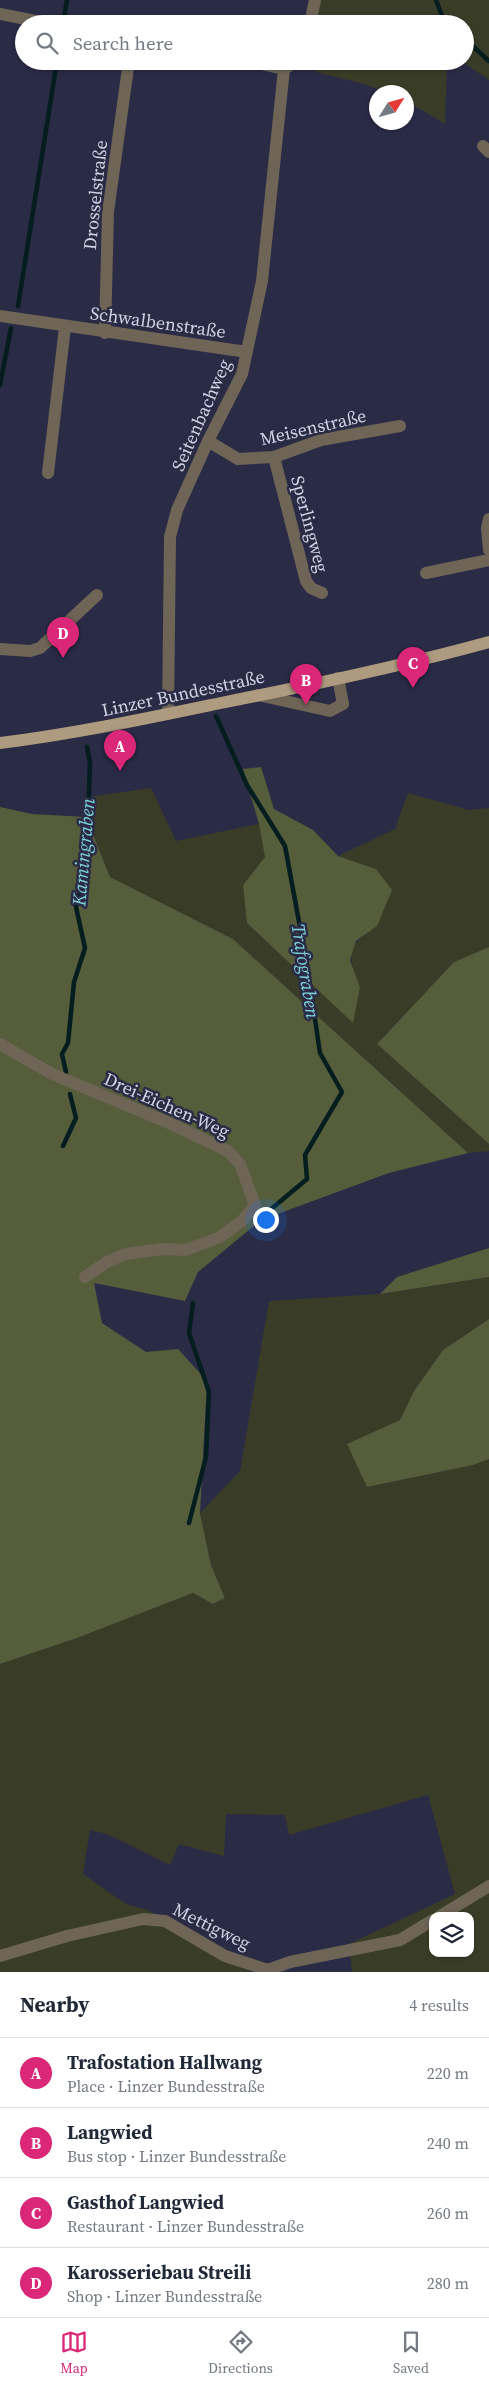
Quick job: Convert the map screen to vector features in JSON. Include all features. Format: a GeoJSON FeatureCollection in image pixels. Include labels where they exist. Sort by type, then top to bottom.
{"type":"FeatureCollection","features":[{"type":"Feature","properties":{"kind":"main road","name":"Linzer Bundesstraße"},"geometry":{"type":"LineString","coordinates":[[0,743],[62,736],[258,696],[429,658],[489,642]]}},
{"type":"Feature","properties":{"kind":"street"},"geometry":{"type":"LineString","coordinates":[[312,15],[315,0]]}},
{"type":"Feature","properties":{"kind":"street"},"geometry":{"type":"LineString","coordinates":[[0,14],[15,17]]}},
{"type":"Feature","properties":{"kind":"street","name":"Drosselstraße"},"geometry":{"type":"LineString","coordinates":[[105,333],[108,212],[129,70]]}},
{"type":"Feature","properties":{"kind":"street","name":"Seitenbachweg"},"geometry":{"type":"LineString","coordinates":[[168,714],[170,537],[177,510],[208,441],[242,374],[262,281],[284,70]]}},
{"type":"Feature","properties":{"kind":"street","name":"Schwalbenstraße"},"geometry":{"type":"LineString","coordinates":[[0,316],[105,333],[247,352]]}},
{"type":"Feature","properties":{"kind":"street","name":"Schwalbenstraße"},"geometry":{"type":"LineString","coordinates":[[48,473],[65,327]]}},
{"type":"Feature","properties":{"kind":"street","name":"Meisenstraße"},"geometry":{"type":"LineString","coordinates":[[208,441],[238,458],[274,457],[321,440],[400,426]]}},
{"type":"Feature","properties":{"kind":"street","name":"Sperlingweg"},"geometry":{"type":"LineString","coordinates":[[274,457],[306,581],[311,588],[322,593]]}},
{"type":"Feature","properties":{"kind":"street"},"geometry":{"type":"LineString","coordinates":[[489,519],[487,528],[489,550]]}},
{"type":"Feature","properties":{"kind":"street"},"geometry":{"type":"LineString","coordinates":[[426,573],[489,560]]}},
{"type":"Feature","properties":{"kind":"street"},"geometry":{"type":"LineString","coordinates":[[0,649],[30,651],[40,648],[97,595]]}},
{"type":"Feature","properties":{"kind":"street"},"geometry":{"type":"LineString","coordinates":[[258,696],[330,711],[343,704],[338,678]]}},
{"type":"Feature","properties":{"kind":"street","name":"Drei-Eichen-Weg"},"geometry":{"type":"LineString","coordinates":[[0,1044],[52,1074],[169,1123],[228,1152],[240,1164],[255,1205],[242,1221],[220,1237],[186,1250],[162,1248],[125,1254],[107,1262],[86,1277]]}},
{"type":"Feature","properties":{"kind":"street"},"geometry":{"type":"LineString","coordinates":[[447,1912],[489,1886]]}},
{"type":"Feature","properties":{"kind":"street","name":"Mettigweg"},"geometry":{"type":"LineString","coordinates":[[0,1956],[67,1936],[143,1918],[165,1921],[225,1956],[267,1971],[290,1962],[400,1940],[429,1922]]}},
{"type":"Feature","properties":{"kind":"green space"},"geometry":{"type":"Polygon","coordinates":[[[318,0],[489,0],[489,80],[474,70],[474,15],[316,15],[318,0]]]}},
{"type":"Feature","properties":{"kind":"green space"},"geometry":{"type":"Polygon","coordinates":[[[315,70],[447,70],[445,124],[414,105],[414,85],[369,86],[319,73],[315,70]]]}},
{"type":"Feature","properties":{"kind":"green space"},"geometry":{"type":"Polygon","coordinates":[[[261,767],[274,809],[313,830],[338,856],[376,869],[392,890],[377,926],[356,941],[350,960],[360,987],[353,1023],[247,923],[243,885],[265,857],[259,824],[243,769],[261,767]]]}},
{"type":"Feature","properties":{"kind":"green space"},"geometry":{"type":"Polygon","coordinates":[[[151,788],[176,841],[259,824],[266,857],[243,885],[360,987],[351,958],[354,946],[377,926],[376,869],[338,856],[395,829],[408,793],[469,810],[489,808],[489,947],[454,962],[377,1044],[489,1144],[489,1151],[468,1153],[233,939],[110,877],[86,817],[88,797],[151,788]]]}},
{"type":"Feature","properties":{"kind":"green space"},"geometry":{"type":"Polygon","coordinates":[[[0,807],[32,814],[86,817],[110,877],[233,939],[468,1153],[389,1173],[261,1220],[198,1272],[185,1301],[94,1283],[102,1323],[146,1352],[178,1349],[207,1381],[200,1513],[211,1565],[225,1598],[213,1604],[193,1593],[77,1638],[0,1664],[0,807]]]}},
{"type":"Feature","properties":{"kind":"green space"},"geometry":{"type":"Polygon","coordinates":[[[489,947],[489,1144],[377,1044],[454,962],[489,947]]]}},
{"type":"Feature","properties":{"kind":"green space"},"geometry":{"type":"Polygon","coordinates":[[[489,1248],[489,1277],[380,1294],[397,1277],[489,1248]]]}},
{"type":"Feature","properties":{"kind":"green space"},"geometry":{"type":"Polygon","coordinates":[[[489,1277],[489,1319],[443,1350],[414,1391],[367,1487],[473,1465],[489,1459],[489,1972],[352,1972],[349,1944],[455,1894],[428,1795],[289,1835],[285,1815],[226,1814],[224,1856],[179,1844],[170,1865],[107,1834],[90,1830],[83,1874],[126,1904],[148,1910],[251,1972],[0,1972],[0,1664],[77,1638],[193,1593],[213,1604],[225,1598],[211,1565],[200,1513],[240,1471],[269,1301],[380,1294],[489,1277]]]}},
{"type":"Feature","properties":{"kind":"green space"},"geometry":{"type":"Polygon","coordinates":[[[489,1319],[489,1459],[473,1465],[367,1487],[347,1444],[400,1420],[414,1391],[443,1350],[489,1319]]]}},
{"type":"Feature","properties":{"kind":"waterway"},"geometry":{"type":"LineString","coordinates":[[64,15],[67,0]]}},
{"type":"Feature","properties":{"kind":"waterway"},"geometry":{"type":"LineString","coordinates":[[436,0],[442,15]]}},
{"type":"Feature","properties":{"kind":"waterway"},"geometry":{"type":"LineString","coordinates":[[474,47],[489,61]]}},
{"type":"Feature","properties":{"kind":"waterway"},"geometry":{"type":"LineString","coordinates":[[18,306],[56,70]]}},
{"type":"Feature","properties":{"kind":"waterway","name":"Kamingraben"},"geometry":{"type":"LineString","coordinates":[[0,385],[11,328]]}},
{"type":"Feature","properties":{"kind":"waterway","name":"Trafograben"},"geometry":{"type":"LineString","coordinates":[[216,716],[247,785],[285,846],[307,965],[320,1053],[342,1092],[305,1155],[307,1179],[270,1210]]}},
{"type":"Feature","properties":{"kind":"waterway","name":"Kamingraben"},"geometry":{"type":"LineString","coordinates":[[66,1072],[62,1054],[68,1043],[74,982],[85,948],[76,907],[83,880],[88,817],[90,763],[87,747]]}},
{"type":"Feature","properties":{"kind":"waterway"},"geometry":{"type":"LineString","coordinates":[[63,1146],[76,1118],[70,1094]]}},
{"type":"Feature","properties":{"kind":"waterway","name":"Trafograben"},"geometry":{"type":"LineString","coordinates":[[189,1523],[206,1457],[209,1392],[189,1333],[193,1303]]}},
{"type":"Feature","properties":{"kind":"place","name":"Karosseriebau Streili"},"geometry":{"type":"Point","coordinates":[63,658]}},
{"type":"Feature","properties":{"kind":"place","name":"Gasthof Langwied"},"geometry":{"type":"Point","coordinates":[413,688]}},
{"type":"Feature","properties":{"kind":"place","name":"Langwied"},"geometry":{"type":"Point","coordinates":[306,705]}},
{"type":"Feature","properties":{"kind":"place","name":"Trafostation Hallwang"},"geometry":{"type":"Point","coordinates":[120,771]}}]}
